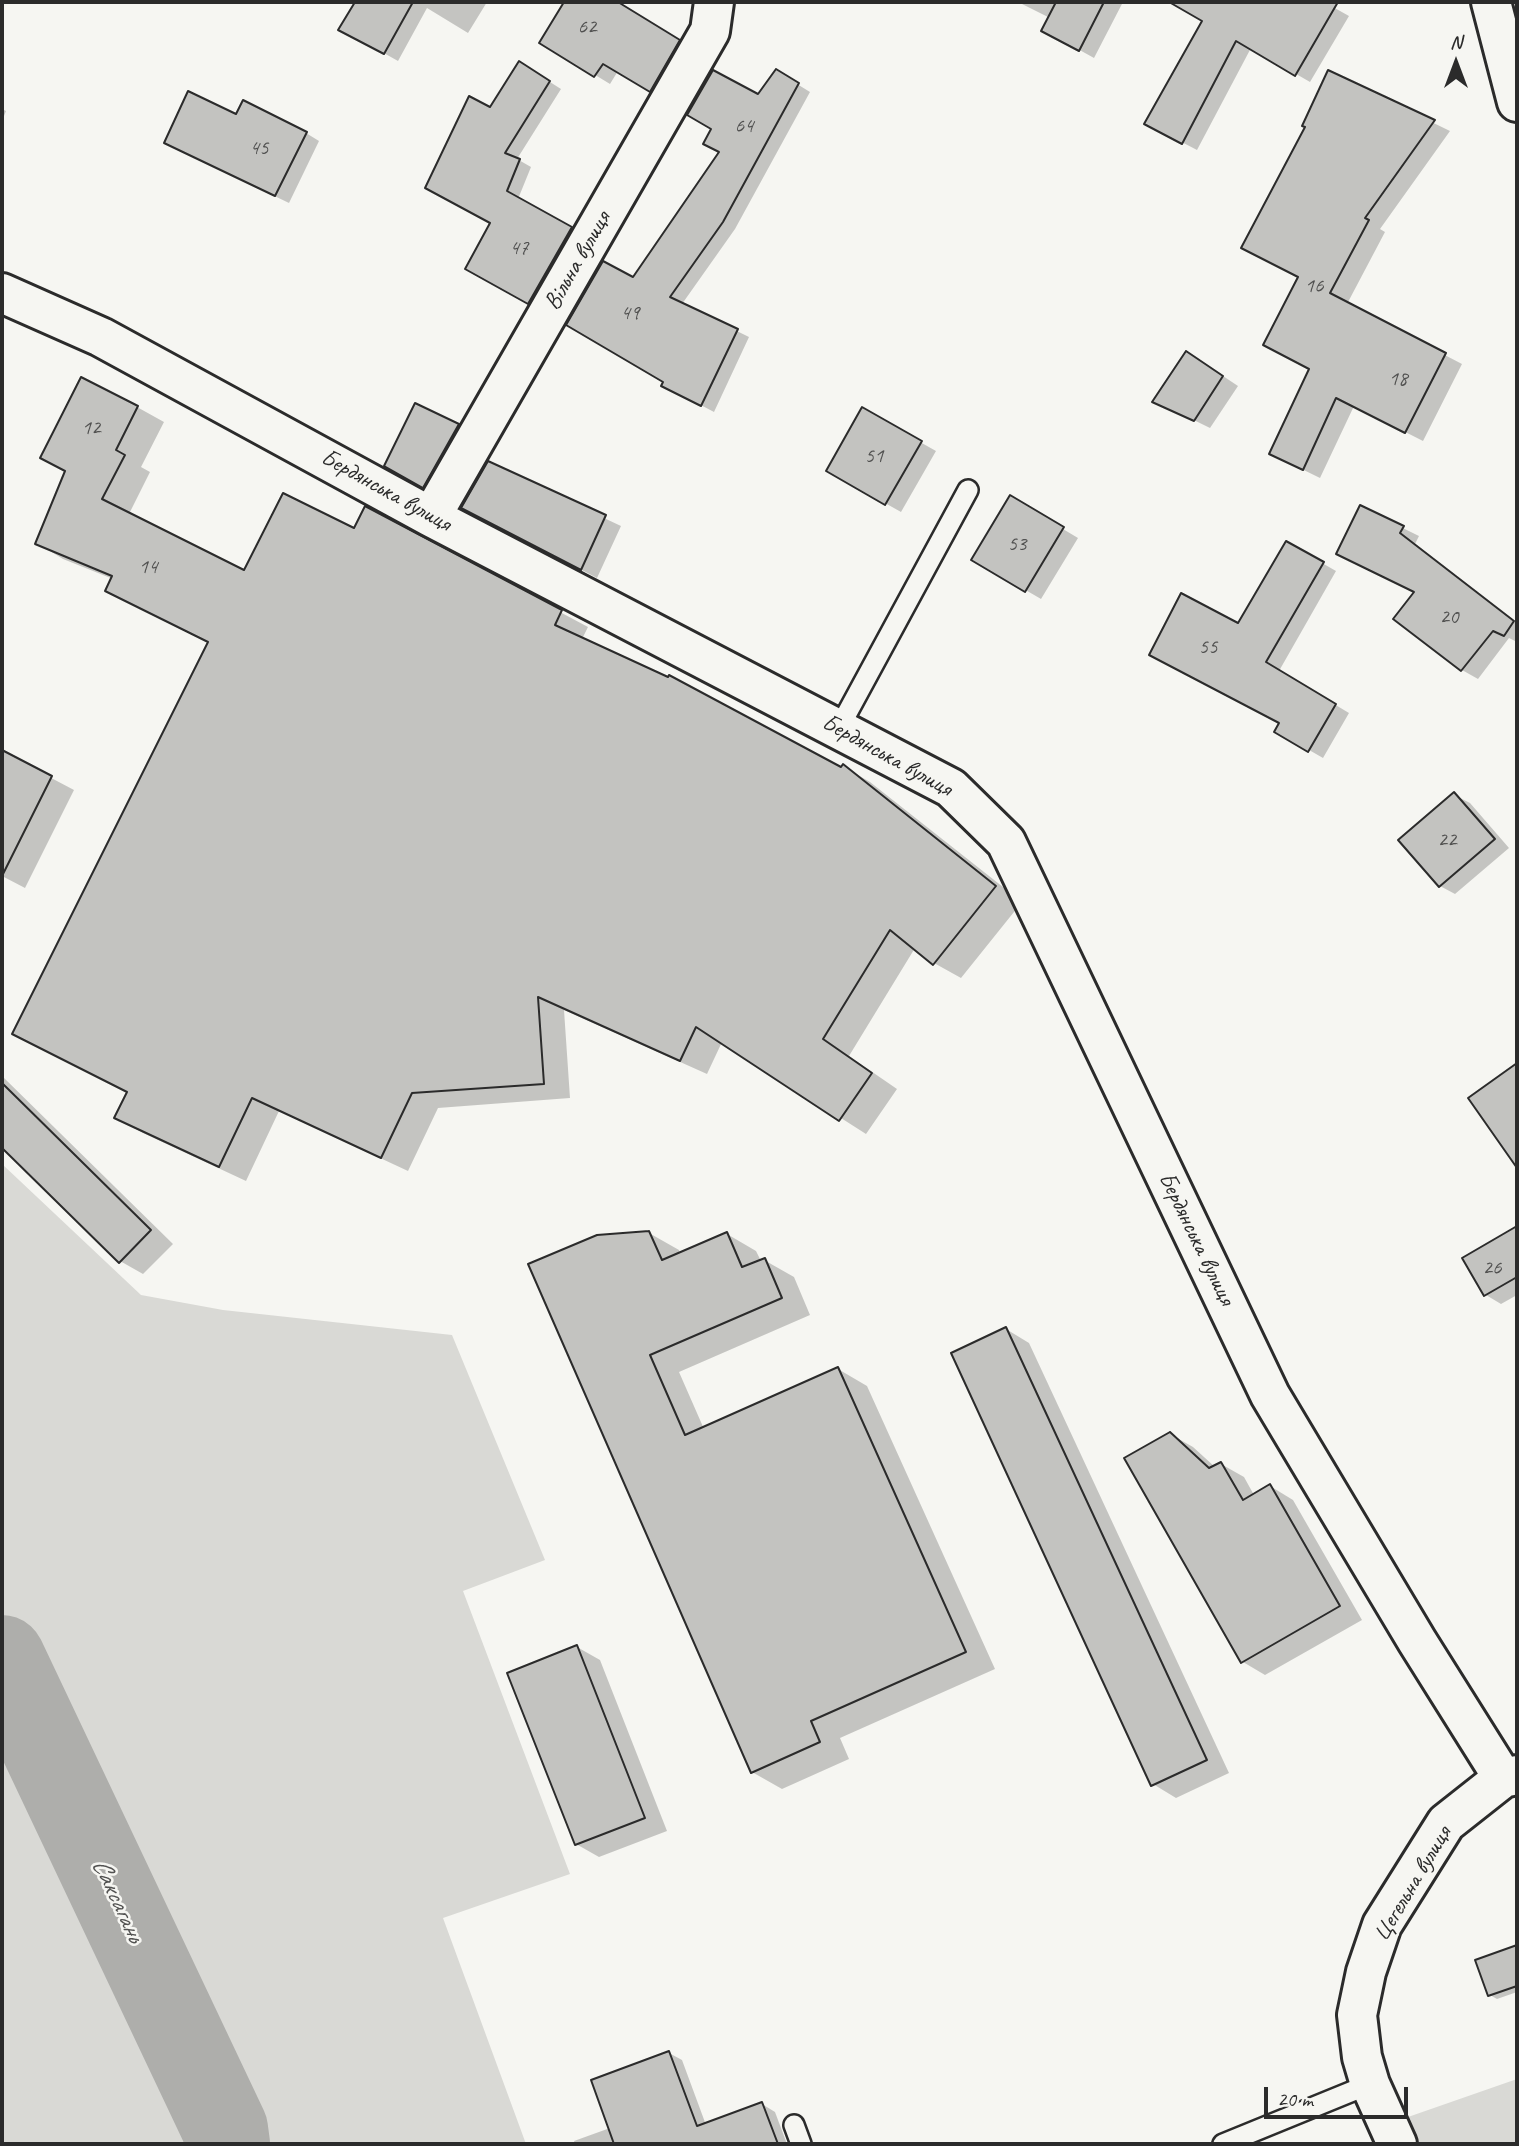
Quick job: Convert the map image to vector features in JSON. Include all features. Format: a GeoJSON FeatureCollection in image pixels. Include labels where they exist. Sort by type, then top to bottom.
{"type":"FeatureCollection","features":[{"type":"Feature","properties":{"kind":"street","name":"Вільна вулиця"},"geometry":{"type":"LineString","coordinates":[[431,517],[710,32],[714,2]]}},
{"type":"Feature","properties":{"kind":"street"},"geometry":{"type":"LineString","coordinates":[[1491,2],[1517,102]]}},
{"type":"Feature","properties":{"kind":"street","name":"Бердянська вулиця"},"geometry":{"type":"LineString","coordinates":[[2,293],[101,337],[431,517],[839,727],[951,788],[1006,842],[1270,1395],[1417,1642],[1510,1777]]}},
{"type":"Feature","properties":{"kind":"street","name":"Цегельна вулиця"},"geometry":{"type":"LineString","coordinates":[[1397,2144],[1370,2084],[1362,2057],[1357,2015],[1366,1972],[1382,1925],[1446,1823],[1510,1777]]}},
{"type":"Feature","properties":{"kind":"lane"},"geometry":{"type":"LineString","coordinates":[[839,727],[968,490]]}},
{"type":"Feature","properties":{"kind":"lane"},"geometry":{"type":"LineString","coordinates":[[1223,2144],[1370,2084]]}},
{"type":"Feature","properties":{"kind":"lane"},"geometry":{"type":"LineString","coordinates":[[794,2125],[801,2144]]}},
{"type":"Feature","properties":{"kind":"shaded area"},"geometry":{"type":"Polygon","coordinates":[[[2,1164],[141,1295],[223,1310],[452,1335],[545,1560],[463,1591],[570,1874],[443,1918],[526,2144],[2,2144],[2,1164]]]}},
{"type":"Feature","properties":{"kind":"shaded area"},"geometry":{"type":"Polygon","coordinates":[[[1517,2079],[1517,2144],[1397,2144],[1388,2124],[1517,2079]]]}},
{"type":"Feature","properties":{"kind":"building"},"geometry":{"type":"Polygon","coordinates":[[[355,2],[413,2],[384,54],[338,30],[355,2]]]}},
{"type":"Feature","properties":{"kind":"building"},"geometry":{"type":"Polygon","coordinates":[[[564,2],[618,2],[680,40],[650,92],[603,64],[594,77],[539,43],[564,2]]]}},
{"type":"Feature","properties":{"kind":"building"},"geometry":{"type":"Polygon","coordinates":[[[1056,2],[1104,2],[1079,51],[1041,31],[1056,2]]]}},
{"type":"Feature","properties":{"kind":"building"},"geometry":{"type":"Polygon","coordinates":[[[1169,2],[1338,2],[1295,76],[1236,41],[1182,144],[1144,124],[1202,21],[1169,2]]]}},
{"type":"Feature","properties":{"kind":"building"},"geometry":{"type":"Polygon","coordinates":[[[519,61],[550,81],[505,153],[520,159],[507,191],[572,227],[528,304],[465,269],[490,223],[425,188],[469,96],[490,107],[519,61]]]}},
{"type":"Feature","properties":{"kind":"building"},"geometry":{"type":"Polygon","coordinates":[[[776,69],[799,83],[723,222],[670,297],[738,329],[701,406],[661,386],[663,382],[566,325],[603,261],[633,277],[719,152],[703,144],[711,129],[687,115],[713,70],[758,94],[776,69]]]}},
{"type":"Feature","properties":{"kind":"building"},"geometry":{"type":"Polygon","coordinates":[[[1328,70],[1435,120],[1365,218],[1369,220],[1330,293],[1446,353],[1405,433],[1336,398],[1303,470],[1269,454],[1309,369],[1263,345],[1298,277],[1241,248],[1305,127],[1302,126],[1328,70]]]}},
{"type":"Feature","properties":{"kind":"building"},"geometry":{"type":"Polygon","coordinates":[[[188,91],[236,114],[243,100],[307,132],[275,196],[164,143],[188,91]]]}},
{"type":"Feature","properties":{"kind":"building"},"geometry":{"type":"Polygon","coordinates":[[[1186,351],[1223,376],[1194,421],[1152,402],[1186,351]]]}},
{"type":"Feature","properties":{"kind":"building"},"geometry":{"type":"Polygon","coordinates":[[[81,377],[138,406],[116,450],[125,455],[102,499],[244,570],[283,493],[354,528],[365,506],[562,610],[555,625],[668,677],[669,675],[841,767],[843,764],[996,886],[933,965],[890,930],[823,1039],[872,1073],[839,1121],[696,1027],[680,1061],[538,997],[544,1084],[412,1093],[381,1158],[252,1098],[219,1167],[114,1118],[127,1092],[12,1034],[208,642],[105,591],[112,576],[35,544],[65,471],[40,458],[81,377]]]}},
{"type":"Feature","properties":{"kind":"building"},"geometry":{"type":"Polygon","coordinates":[[[415,403],[459,424],[423,488],[384,466],[415,403]]]}},
{"type":"Feature","properties":{"kind":"building"},"geometry":{"type":"Polygon","coordinates":[[[862,407],[922,441],[885,505],[826,471],[862,407]]]}},
{"type":"Feature","properties":{"kind":"building"},"geometry":{"type":"Polygon","coordinates":[[[488,461],[606,515],[581,570],[461,508],[488,461]]]}},
{"type":"Feature","properties":{"kind":"building"},"geometry":{"type":"Polygon","coordinates":[[[1010,495],[1064,527],[1025,592],[971,560],[1010,495]]]}},
{"type":"Feature","properties":{"kind":"building"},"geometry":{"type":"Polygon","coordinates":[[[1360,505],[1404,526],[1400,533],[1514,621],[1504,636],[1493,631],[1461,671],[1393,619],[1414,592],[1336,554],[1360,505]]]}},
{"type":"Feature","properties":{"kind":"building"},"geometry":{"type":"Polygon","coordinates":[[[1286,541],[1324,562],[1266,662],[1336,704],[1308,752],[1274,732],[1279,723],[1149,655],[1181,593],[1238,623],[1286,541]]]}},
{"type":"Feature","properties":{"kind":"building"},"geometry":{"type":"Polygon","coordinates":[[[2,750],[52,776],[2,876],[2,750]]]}},
{"type":"Feature","properties":{"kind":"building"},"geometry":{"type":"Polygon","coordinates":[[[1454,792],[1495,839],[1439,887],[1398,840],[1454,792]]]}},
{"type":"Feature","properties":{"kind":"building"},"geometry":{"type":"Polygon","coordinates":[[[1517,1063],[1517,1168],[1468,1098],[1517,1063]]]}},
{"type":"Feature","properties":{"kind":"building"},"geometry":{"type":"Polygon","coordinates":[[[2,1083],[151,1230],[119,1263],[2,1148],[2,1083]]]}},
{"type":"Feature","properties":{"kind":"building"},"geometry":{"type":"Polygon","coordinates":[[[1517,1226],[1517,1277],[1484,1296],[1462,1258],[1517,1226]]]}},
{"type":"Feature","properties":{"kind":"building"},"geometry":{"type":"Polygon","coordinates":[[[649,1231],[662,1260],[727,1232],[742,1267],[765,1258],[782,1298],[650,1355],[685,1435],[838,1367],[966,1652],[811,1721],[820,1742],[751,1773],[528,1264],[597,1235],[649,1231]]]}},
{"type":"Feature","properties":{"kind":"building"},"geometry":{"type":"Polygon","coordinates":[[[1006,1327],[1207,1760],[1151,1786],[951,1353],[1006,1327]]]}},
{"type":"Feature","properties":{"kind":"building"},"geometry":{"type":"Polygon","coordinates":[[[1170,1432],[1209,1468],[1221,1462],[1243,1500],[1270,1484],[1340,1606],[1241,1663],[1124,1458],[1170,1432]]]}},
{"type":"Feature","properties":{"kind":"building"},"geometry":{"type":"Polygon","coordinates":[[[577,1645],[645,1818],[575,1845],[507,1673],[577,1645]]]}},
{"type":"Feature","properties":{"kind":"building"},"geometry":{"type":"Polygon","coordinates":[[[1517,1945],[1517,1986],[1488,1996],[1475,1960],[1517,1945]]]}},
{"type":"Feature","properties":{"kind":"building"},"geometry":{"type":"Polygon","coordinates":[[[669,2051],[697,2126],[762,2102],[778,2144],[614,2144],[591,2080],[669,2051]]]}},
{"type":"Feature","properties":{"kind":"waterway","name":"Саксагань"},"geometry":{"type":"LineString","coordinates":[[2,1658],[225,2129],[227,2144]]}}]}
